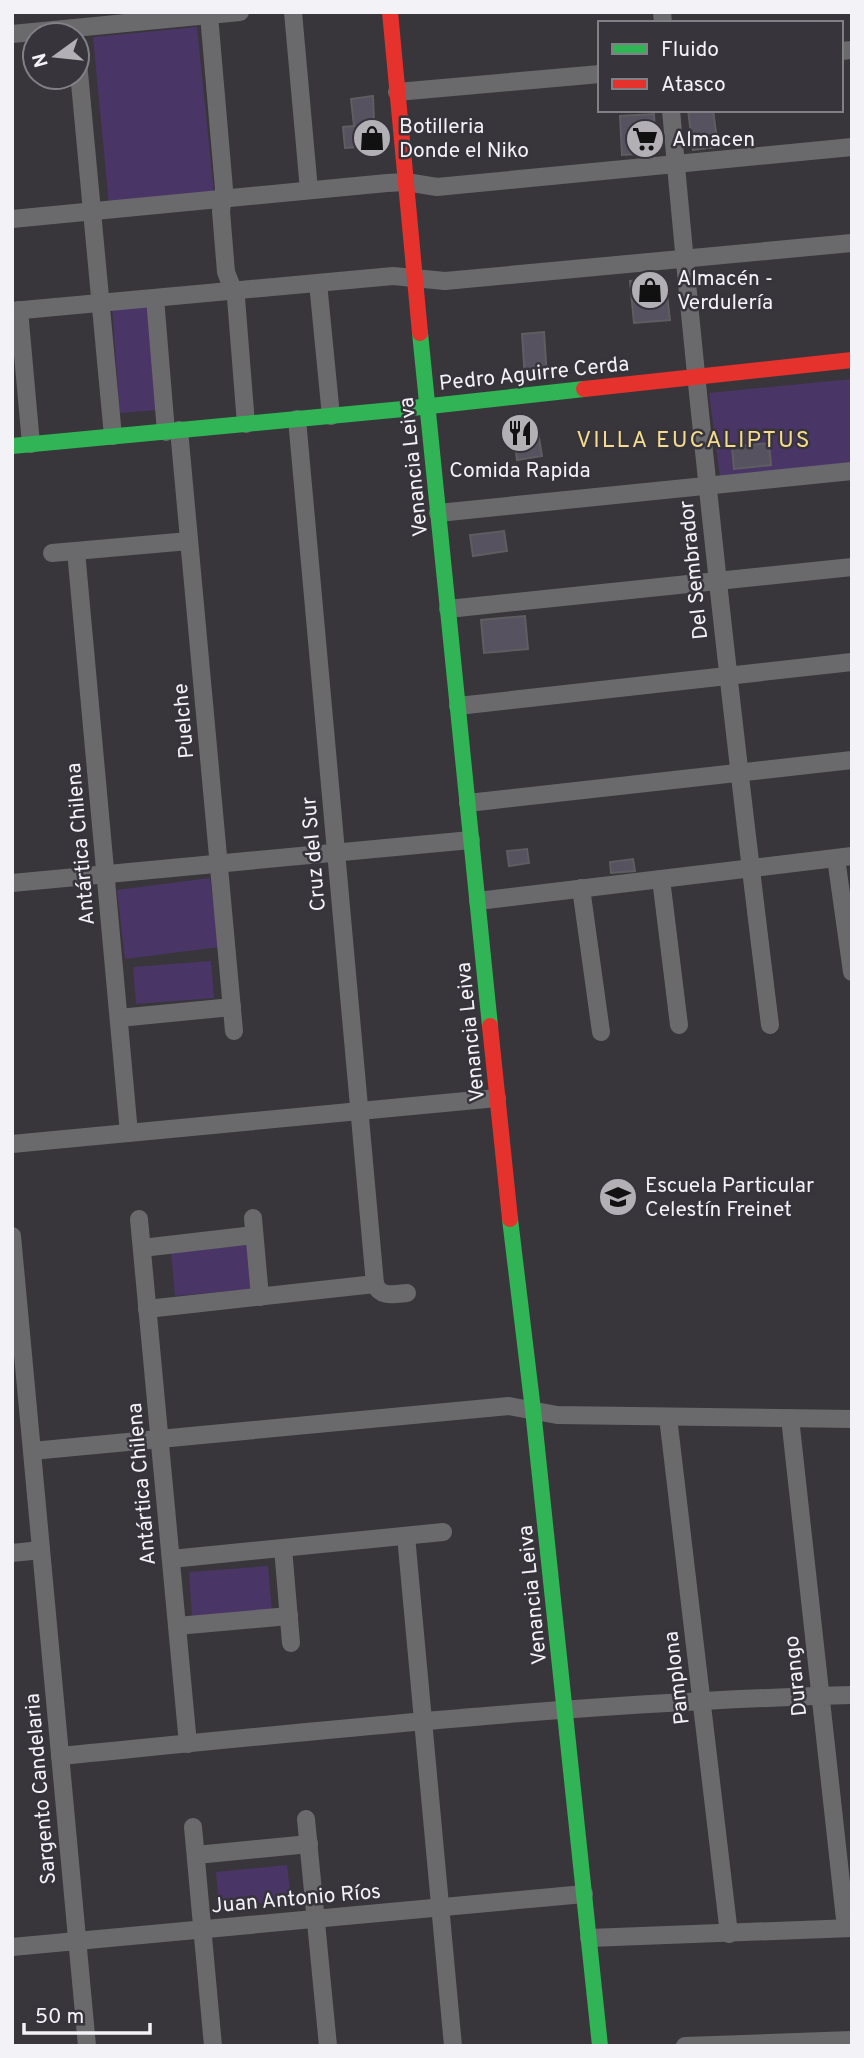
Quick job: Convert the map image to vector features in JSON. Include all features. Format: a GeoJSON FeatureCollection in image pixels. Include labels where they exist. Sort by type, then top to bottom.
{"type":"FeatureCollection","features":[{"type":"Feature","properties":{"kind":"street"},"geometry":{"type":"LineString","coordinates":[[91,24],[240,12]]}},
{"type":"Feature","properties":{"kind":"street"},"geometry":{"type":"LineString","coordinates":[[293,12],[309,190]]}},
{"type":"Feature","properties":{"kind":"street","name":"Venancia Leiva"},"geometry":{"type":"LineString","coordinates":[[390,12],[414,278],[497,1098],[600,2046]]}},
{"type":"Feature","properties":{"kind":"street"},"geometry":{"type":"LineString","coordinates":[[209,15],[224,188],[221,211],[225,260],[236,298],[246,424]]}},
{"type":"Feature","properties":{"kind":"street"},"geometry":{"type":"LineString","coordinates":[[397,92],[598,74]]}},
{"type":"Feature","properties":{"kind":"street"},"geometry":{"type":"LineString","coordinates":[[81,91],[113,436]]}},
{"type":"Feature","properties":{"kind":"street","name":"Del Sembrador"},"geometry":{"type":"LineString","coordinates":[[671,112],[717,581],[770,1025]]}},
{"type":"Feature","properties":{"kind":"street"},"geometry":{"type":"LineString","coordinates":[[12,219],[406,182],[437,187],[852,147]]}},
{"type":"Feature","properties":{"kind":"street"},"geometry":{"type":"LineString","coordinates":[[31,444],[15,310],[393,276],[445,281],[852,243]]}},
{"type":"Feature","properties":{"kind":"street"},"geometry":{"type":"LineString","coordinates":[[318,282],[331,416]]}},
{"type":"Feature","properties":{"kind":"street","name":"Puelche"},"geometry":{"type":"LineString","coordinates":[[155,298],[189,541],[234,1031]]}},
{"type":"Feature","properties":{"kind":"street","name":"Pedro Aguirre Cerda"},"geometry":{"type":"LineString","coordinates":[[12,446],[331,416],[852,360]]}},
{"type":"Feature","properties":{"kind":"street","name":"Cruz del Sur"},"geometry":{"type":"LineString","coordinates":[[297,419],[375,1284]]}},
{"type":"Feature","properties":{"kind":"street"},"geometry":{"type":"LineString","coordinates":[[438,513],[852,471]]}},
{"type":"Feature","properties":{"kind":"street"},"geometry":{"type":"LineString","coordinates":[[52,553],[189,541]]}},
{"type":"Feature","properties":{"kind":"street","name":"Antártica Chilena"},"geometry":{"type":"LineString","coordinates":[[76,551],[129,1133]]}},
{"type":"Feature","properties":{"kind":"street"},"geometry":{"type":"LineString","coordinates":[[448,609],[852,567]]}},
{"type":"Feature","properties":{"kind":"street"},"geometry":{"type":"LineString","coordinates":[[458,706],[852,662]]}},
{"type":"Feature","properties":{"kind":"street"},"geometry":{"type":"LineString","coordinates":[[468,803],[852,760]]}},
{"type":"Feature","properties":{"kind":"street"},"geometry":{"type":"LineString","coordinates":[[12,883],[471,840]]}},
{"type":"Feature","properties":{"kind":"street"},"geometry":{"type":"LineString","coordinates":[[478,901],[844,857],[852,972]]}},
{"type":"Feature","properties":{"kind":"street"},"geometry":{"type":"LineString","coordinates":[[662,879],[679,1025]]}},
{"type":"Feature","properties":{"kind":"street"},"geometry":{"type":"LineString","coordinates":[[581,888],[600,1032]]}},
{"type":"Feature","properties":{"kind":"street"},"geometry":{"type":"LineString","coordinates":[[118,1018],[232,1007]]}},
{"type":"Feature","properties":{"kind":"street"},"geometry":{"type":"LineString","coordinates":[[12,1144],[497,1098]]}},
{"type":"Feature","properties":{"kind":"street","name":"Antártica Chilena"},"geometry":{"type":"LineString","coordinates":[[139,1219],[188,1744]]}},
{"type":"Feature","properties":{"kind":"street"},"geometry":{"type":"LineString","coordinates":[[142,1248],[254,1227],[260,1297]]}},
{"type":"Feature","properties":{"kind":"street","name":"Sargento Candelaria"},"geometry":{"type":"LineString","coordinates":[[12,1236],[17,1348],[32,1451],[87,2046]]}},
{"type":"Feature","properties":{"kind":"street"},"geometry":{"type":"LineString","coordinates":[[148,1309],[375,1284],[377,1289],[388,1294],[407,1293]]}},
{"type":"Feature","properties":{"kind":"street"},"geometry":{"type":"LineString","coordinates":[[32,1451],[509,1406],[557,1415],[852,1419]]}},
{"type":"Feature","properties":{"kind":"street","name":"Pamplona"},"geometry":{"type":"LineString","coordinates":[[668,1417],[729,1934]]}},
{"type":"Feature","properties":{"kind":"street","name":"Durango"},"geometry":{"type":"LineString","coordinates":[[790,1418],[820,1696],[849,1928]]}},
{"type":"Feature","properties":{"kind":"street"},"geometry":{"type":"LineString","coordinates":[[171,1559],[443,1532]]}},
{"type":"Feature","properties":{"kind":"street"},"geometry":{"type":"LineString","coordinates":[[406,1536],[453,2046]]}},
{"type":"Feature","properties":{"kind":"street"},"geometry":{"type":"LineString","coordinates":[[283,1548],[291,1643]]}},
{"type":"Feature","properties":{"kind":"street"},"geometry":{"type":"LineString","coordinates":[[12,1553],[41,1550]]}},
{"type":"Feature","properties":{"kind":"street"},"geometry":{"type":"LineString","coordinates":[[177,1626],[289,1616]]}},
{"type":"Feature","properties":{"kind":"street"},"geometry":{"type":"LineString","coordinates":[[60,1756],[565,1708],[852,1695]]}},
{"type":"Feature","properties":{"kind":"street"},"geometry":{"type":"LineString","coordinates":[[306,1819],[328,2046]]}},
{"type":"Feature","properties":{"kind":"street"},"geometry":{"type":"LineString","coordinates":[[193,1827],[214,2046]]}},
{"type":"Feature","properties":{"kind":"street"},"geometry":{"type":"LineString","coordinates":[[196,1855],[309,1844]]}},
{"type":"Feature","properties":{"kind":"street","name":"Juan Antonio Ríos"},"geometry":{"type":"LineString","coordinates":[[12,1947],[584,1894]]}},
{"type":"Feature","properties":{"kind":"street"},"geometry":{"type":"LineString","coordinates":[[589,1938],[849,1928]]}},
{"type":"Feature","properties":{"kind":"street"},"geometry":{"type":"LineString","coordinates":[[685,2046],[852,2040]]}},
{"type":"Feature","properties":{"kind":"shaded area"},"geometry":{"type":"Polygon","coordinates":[[[197,27],[214,194],[109,204],[93,37],[197,27]]]}},
{"type":"Feature","properties":{"kind":"shaded area"},"geometry":{"type":"Polygon","coordinates":[[[151,304],[159,410],[120,413],[112,307],[151,304]]]}},
{"type":"Feature","properties":{"kind":"shaded area"},"geometry":{"type":"Polygon","coordinates":[[[852,379],[852,464],[720,477],[709,393],[852,379]]]}},
{"type":"Feature","properties":{"kind":"shaded area"},"geometry":{"type":"Polygon","coordinates":[[[210,878],[219,947],[125,959],[117,890],[210,878]]]}},
{"type":"Feature","properties":{"kind":"shaded area"},"geometry":{"type":"Polygon","coordinates":[[[211,961],[214,998],[136,1004],[133,967],[211,961]]]}},
{"type":"Feature","properties":{"kind":"shaded area"},"geometry":{"type":"Polygon","coordinates":[[[248,1245],[252,1289],[175,1296],[171,1252],[248,1245]]]}},
{"type":"Feature","properties":{"kind":"shaded area"},"geometry":{"type":"Polygon","coordinates":[[[268,1566],[272,1612],[192,1618],[189,1572],[268,1566]]]}},
{"type":"Feature","properties":{"kind":"shaded area"},"geometry":{"type":"Polygon","coordinates":[[[287,1865],[291,1900],[219,1907],[216,1872],[287,1865]]]}},
{"type":"Feature","properties":{"kind":"building"},"geometry":{"type":"Polygon","coordinates":[[[373,96],[375,146],[345,148],[343,127],[354,126],[351,99],[373,96]]]}},
{"type":"Feature","properties":{"kind":"building"},"geometry":{"type":"Polygon","coordinates":[[[688,112],[713,112],[718,147],[693,150],[688,112]]]}},
{"type":"Feature","properties":{"kind":"building"},"geometry":{"type":"Polygon","coordinates":[[[654,114],[656,153],[622,155],[620,116],[654,114]]]}},
{"type":"Feature","properties":{"kind":"building"},"geometry":{"type":"Polygon","coordinates":[[[665,278],[670,320],[634,323],[630,281],[665,278]]]}},
{"type":"Feature","properties":{"kind":"building"},"geometry":{"type":"Polygon","coordinates":[[[544,332],[547,377],[525,379],[522,334],[544,332]]]}},
{"type":"Feature","properties":{"kind":"building"},"geometry":{"type":"Polygon","coordinates":[[[537,426],[542,456],[517,460],[513,429],[537,426]]]}},
{"type":"Feature","properties":{"kind":"building"},"geometry":{"type":"Polygon","coordinates":[[[769,443],[771,465],[734,469],[732,447],[769,443]]]}},
{"type":"Feature","properties":{"kind":"building"},"geometry":{"type":"Polygon","coordinates":[[[504,531],[507,551],[473,556],[470,535],[504,531]]]}},
{"type":"Feature","properties":{"kind":"building"},"geometry":{"type":"Polygon","coordinates":[[[525,616],[528,649],[484,653],[481,620],[525,616]]]}},
{"type":"Feature","properties":{"kind":"building"},"geometry":{"type":"Polygon","coordinates":[[[527,849],[529,863],[509,866],[507,851],[527,849]]]}},
{"type":"Feature","properties":{"kind":"building"},"geometry":{"type":"Polygon","coordinates":[[[633,859],[635,871],[611,873],[610,862],[633,859]]]}},
{"type":"Feature","properties":{"kind":"traffic: fast"},"geometry":{"type":"LineString","coordinates":[[420,333],[490,1026]]}},
{"type":"Feature","properties":{"kind":"traffic: fast"},"geometry":{"type":"LineString","coordinates":[[12,446],[584,389]]}},
{"type":"Feature","properties":{"kind":"traffic: fast"},"geometry":{"type":"LineString","coordinates":[[510,1219],[533,1410],[600,2046]]}},
{"type":"Feature","properties":{"kind":"traffic: jam"},"geometry":{"type":"LineString","coordinates":[[390,12],[420,333]]}},
{"type":"Feature","properties":{"kind":"traffic: jam"},"geometry":{"type":"LineString","coordinates":[[584,389],[852,360]]}},
{"type":"Feature","properties":{"kind":"traffic: jam"},"geometry":{"type":"LineString","coordinates":[[490,1026],[510,1219]]}},
{"type":"Feature","properties":{"kind":"place","name":"Botilleria Donde el Niko"},"geometry":{"type":"Point","coordinates":[372,138]}},
{"type":"Feature","properties":{"kind":"place","name":"Almacen"},"geometry":{"type":"Point","coordinates":[645,139]}},
{"type":"Feature","properties":{"kind":"place","name":"Almacén - Verdulería"},"geometry":{"type":"Point","coordinates":[650,290]}},
{"type":"Feature","properties":{"kind":"place","name":"Comida Rapida"},"geometry":{"type":"Point","coordinates":[520,433]}},
{"type":"Feature","properties":{"kind":"place","name":"Escuela Particular Celestín Freinet"},"geometry":{"type":"Point","coordinates":[618,1197]}},
{"type":"Feature","properties":{"kind":"district","name":"VILLA EUCALIPTUS"},"geometry":{"type":"Point","coordinates":[694,439]}}]}
